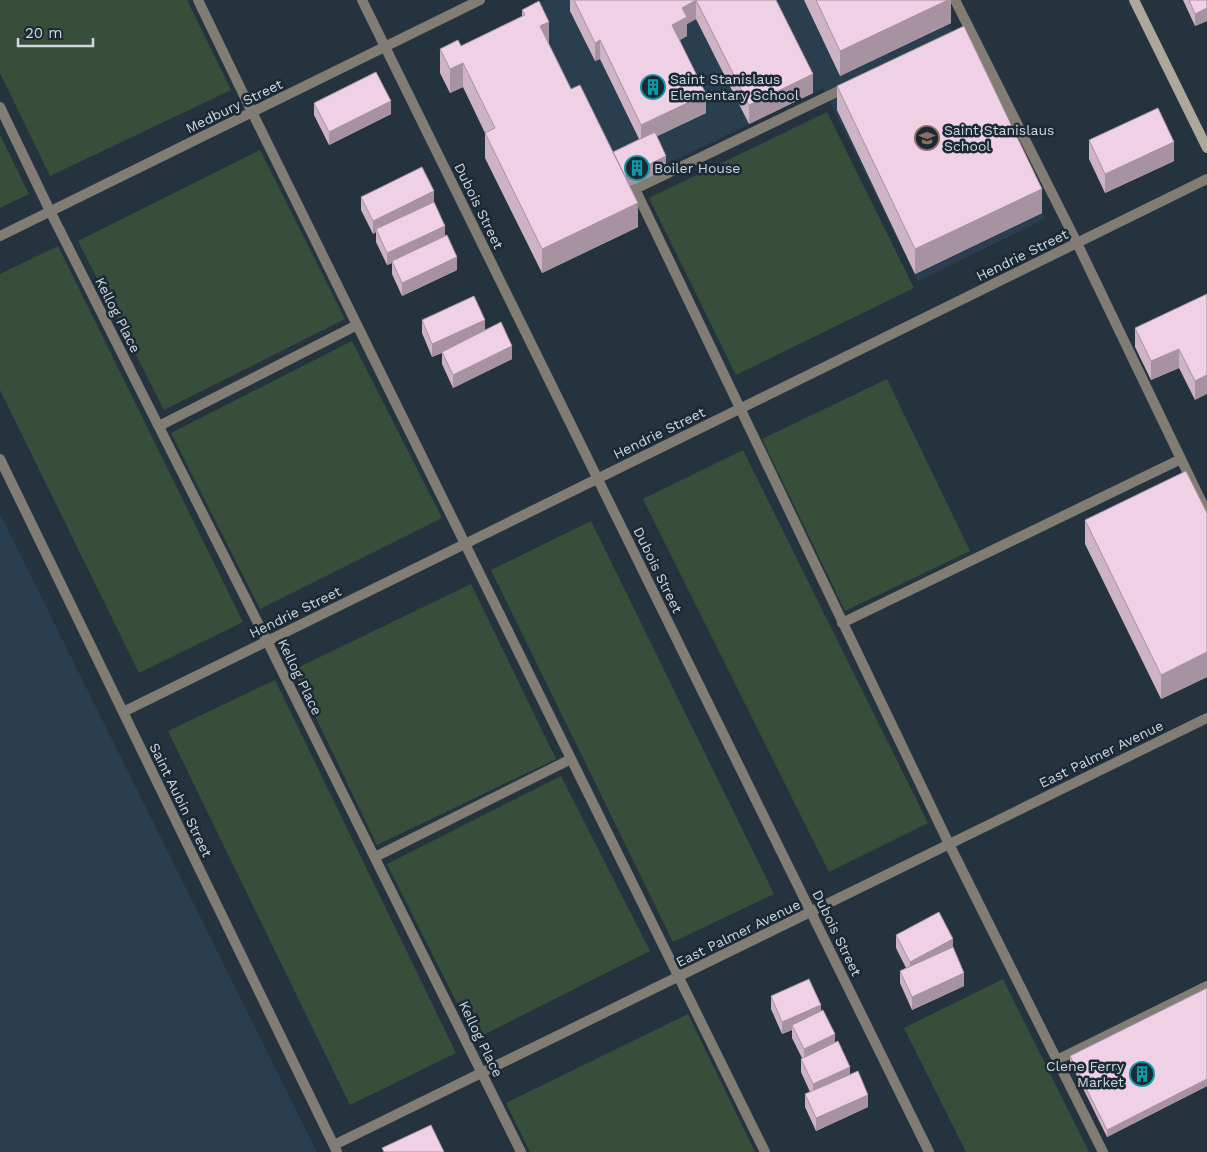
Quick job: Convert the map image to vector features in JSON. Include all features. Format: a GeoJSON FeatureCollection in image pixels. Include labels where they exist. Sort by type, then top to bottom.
{"type":"FeatureCollection","features":[{"type":"Feature","properties":{"kind":"street"},"geometry":{"type":"LineString","coordinates":[[198,0],[765,1152]]}},
{"type":"Feature","properties":{"kind":"street","name":"Dubois Street"},"geometry":{"type":"LineString","coordinates":[[362,0],[929,1152]]}},
{"type":"Feature","properties":{"kind":"street","name":"Medbury Street"},"geometry":{"type":"LineString","coordinates":[[0,236],[480,0]]}},
{"type":"Feature","properties":{"kind":"street"},"geometry":{"type":"LineString","coordinates":[[955,0],[965,29],[1077,243],[1207,512]]}},
{"type":"Feature","properties":{"kind":"street"},"geometry":{"type":"LineString","coordinates":[[1134,0],[1207,148]]}},
{"type":"Feature","properties":{"kind":"street"},"geometry":{"type":"LineString","coordinates":[[862,80],[634,189],[949,844],[1103,1152]]}},
{"type":"Feature","properties":{"kind":"street","name":"Kellog Place"},"geometry":{"type":"LineString","coordinates":[[0,107],[50,211],[267,641],[521,1152]]}},
{"type":"Feature","properties":{"kind":"street","name":"Hendrie Street"},"geometry":{"type":"LineString","coordinates":[[123,712],[1207,179]]}},
{"type":"Feature","properties":{"kind":"street"},"geometry":{"type":"LineString","coordinates":[[159,426],[357,325]]}},
{"type":"Feature","properties":{"kind":"street","name":"Saint Aubin Street"},"geometry":{"type":"LineString","coordinates":[[0,459],[336,1149]]}},
{"type":"Feature","properties":{"kind":"street"},"geometry":{"type":"LineString","coordinates":[[842,623],[1181,459]]}},
{"type":"Feature","properties":{"kind":"street","name":"East Palmer Avenue"},"geometry":{"type":"LineString","coordinates":[[336,1149],[482,1073],[1207,718]]}},
{"type":"Feature","properties":{"kind":"street"},"geometry":{"type":"LineString","coordinates":[[375,857],[571,759]]}},
{"type":"Feature","properties":{"kind":"street"},"geometry":{"type":"LineString","coordinates":[[1057,1060],[1207,986]]}},
{"type":"Feature","properties":{"kind":"shaded area","name":"Saint Stanislaus School"},"geometry":{"type":"Polygon","coordinates":[[[545,0],[937,0],[1045,219],[918,281],[823,88],[616,189],[527,8],[545,0]]]}},
{"type":"Feature","properties":{"kind":"shaded area"},"geometry":{"type":"Polygon","coordinates":[[[0,514],[317,1152],[0,1152],[0,514]]]}},
{"type":"Feature","properties":{"kind":"green space"},"geometry":{"type":"Polygon","coordinates":[[[0,0],[187,0],[231,90],[50,176],[0,73],[0,0]]]}},
{"type":"Feature","properties":{"kind":"green space"},"geometry":{"type":"Polygon","coordinates":[[[827,112],[914,288],[736,375],[649,198],[827,112]]]}},
{"type":"Feature","properties":{"kind":"green space"},"geometry":{"type":"Polygon","coordinates":[[[0,135],[29,194],[0,208],[0,135]]]}},
{"type":"Feature","properties":{"kind":"green space"},"geometry":{"type":"Polygon","coordinates":[[[260,150],[345,319],[164,410],[78,241],[260,150]]]}},
{"type":"Feature","properties":{"kind":"green space"},"geometry":{"type":"Polygon","coordinates":[[[58,246],[243,622],[139,673],[0,390],[0,274],[58,246]]]}},
{"type":"Feature","properties":{"kind":"green space"},"geometry":{"type":"Polygon","coordinates":[[[352,341],[442,518],[260,609],[171,433],[352,341]]]}},
{"type":"Feature","properties":{"kind":"green space"},"geometry":{"type":"Polygon","coordinates":[[[887,379],[970,551],[845,611],[762,439],[887,379]]]}},
{"type":"Feature","properties":{"kind":"green space"},"geometry":{"type":"Polygon","coordinates":[[[743,450],[928,823],[829,872],[643,499],[743,450]]]}},
{"type":"Feature","properties":{"kind":"green space"},"geometry":{"type":"Polygon","coordinates":[[[591,521],[774,894],[673,942],[491,570],[591,521]]]}},
{"type":"Feature","properties":{"kind":"green space"},"geometry":{"type":"Polygon","coordinates":[[[471,584],[556,759],[377,845],[293,670],[471,584]]]}},
{"type":"Feature","properties":{"kind":"green space"},"geometry":{"type":"Polygon","coordinates":[[[275,680],[456,1053],[350,1105],[168,731],[275,680]]]}},
{"type":"Feature","properties":{"kind":"green space"},"geometry":{"type":"Polygon","coordinates":[[[561,776],[650,951],[475,1039],[387,864],[561,776]]]}},
{"type":"Feature","properties":{"kind":"green space"},"geometry":{"type":"Polygon","coordinates":[[[1003,979],[1089,1152],[966,1152],[904,1028],[1003,979]]]}},
{"type":"Feature","properties":{"kind":"green space"},"geometry":{"type":"Polygon","coordinates":[[[688,1014],[755,1152],[530,1152],[506,1103],[688,1014]]]}},
{"type":"Feature","properties":{"kind":"building","name":"Saint Stanislaus Elementary School"},"geometry":{"type":"Polygon","coordinates":[[[574,0],[696,0],[682,8],[687,17],[672,25],[706,94],[641,125],[600,40],[595,43],[574,0]]]}},
{"type":"Feature","properties":{"kind":"building"},"geometry":{"type":"Polygon","coordinates":[[[696,0],[776,0],[813,74],[749,105],[696,0]]]}},
{"type":"Feature","properties":{"kind":"building"},"geometry":{"type":"Polygon","coordinates":[[[816,0],[948,0],[840,51],[816,0]]]}},
{"type":"Feature","properties":{"kind":"building"},"geometry":{"type":"Polygon","coordinates":[[[1189,0],[1207,0],[1207,8],[1195,14],[1189,0]]]}},
{"type":"Feature","properties":{"kind":"building"},"geometry":{"type":"Polygon","coordinates":[[[539,1],[549,22],[540,26],[571,89],[580,85],[638,203],[542,249],[485,133],[495,128],[463,63],[450,69],[440,49],[458,40],[461,46],[525,15],[522,10],[539,1]]]}},
{"type":"Feature","properties":{"kind":"building"},"geometry":{"type":"Polygon","coordinates":[[[964,26],[1042,189],[915,249],[837,86],[964,26]]]}},
{"type":"Feature","properties":{"kind":"building"},"geometry":{"type":"Polygon","coordinates":[[[376,72],[391,101],[329,132],[314,103],[376,72]]]}},
{"type":"Feature","properties":{"kind":"building"},"geometry":{"type":"Polygon","coordinates":[[[1158,108],[1174,142],[1105,174],[1089,140],[1158,108]]]}},
{"type":"Feature","properties":{"kind":"building"},"geometry":{"type":"Polygon","coordinates":[[[655,132],[666,156],[625,176],[613,152],[655,132]]]}},
{"type":"Feature","properties":{"kind":"building"},"geometry":{"type":"Polygon","coordinates":[[[422,167],[434,191],[373,221],[361,197],[422,167]]]}},
{"type":"Feature","properties":{"kind":"building"},"geometry":{"type":"Polygon","coordinates":[[[434,202],[445,226],[387,253],[376,229],[434,202]]]}},
{"type":"Feature","properties":{"kind":"building"},"geometry":{"type":"Polygon","coordinates":[[[447,235],[457,257],[402,283],[392,261],[447,235]]]}},
{"type":"Feature","properties":{"kind":"building"},"geometry":{"type":"Polygon","coordinates":[[[1207,294],[1207,375],[1195,381],[1179,349],[1151,361],[1135,328],[1207,294]]]}},
{"type":"Feature","properties":{"kind":"building"},"geometry":{"type":"Polygon","coordinates":[[[474,296],[485,320],[432,344],[422,320],[474,296]]]}},
{"type":"Feature","properties":{"kind":"building"},"geometry":{"type":"Polygon","coordinates":[[[501,322],[512,346],[453,375],[442,352],[501,322]]]}},
{"type":"Feature","properties":{"kind":"building"},"geometry":{"type":"Polygon","coordinates":[[[1186,471],[1207,513],[1207,652],[1161,675],[1085,520],[1186,471]]]}},
{"type":"Feature","properties":{"kind":"building"},"geometry":{"type":"Polygon","coordinates":[[[939,912],[953,939],[910,962],[896,935],[939,912]]]}},
{"type":"Feature","properties":{"kind":"building"},"geometry":{"type":"Polygon","coordinates":[[[953,947],[964,973],[912,997],[900,971],[953,947]]]}},
{"type":"Feature","properties":{"kind":"building"},"geometry":{"type":"Polygon","coordinates":[[[809,979],[821,1005],[782,1022],[771,996],[809,979]]]}},
{"type":"Feature","properties":{"kind":"building","name":"Clene Ferry Market"},"geometry":{"type":"Polygon","coordinates":[[[1207,988],[1207,1079],[1107,1130],[1070,1056],[1207,988]]]}},
{"type":"Feature","properties":{"kind":"building"},"geometry":{"type":"Polygon","coordinates":[[[823,1010],[835,1034],[804,1049],[792,1025],[823,1010]]]}},
{"type":"Feature","properties":{"kind":"building"},"geometry":{"type":"Polygon","coordinates":[[[838,1041],[850,1067],[813,1084],[801,1059],[838,1041]]]}},
{"type":"Feature","properties":{"kind":"building"},"geometry":{"type":"Polygon","coordinates":[[[858,1071],[868,1095],[816,1118],[805,1094],[858,1071]]]}},
{"type":"Feature","properties":{"kind":"building"},"geometry":{"type":"Polygon","coordinates":[[[431,1125],[444,1152],[384,1152],[382,1148],[431,1125]]]}},
{"type":"Feature","properties":{"kind":"place","name":"Saint Stanislaus Elementary School"},"geometry":{"type":"Point","coordinates":[653,87]}},
{"type":"Feature","properties":{"kind":"place","name":"Saint Stanislaus School"},"geometry":{"type":"Point","coordinates":[927,138]}},
{"type":"Feature","properties":{"kind":"place","name":"Boiler House"},"geometry":{"type":"Point","coordinates":[637,168]}},
{"type":"Feature","properties":{"kind":"place","name":"Clene Ferry Market"},"geometry":{"type":"Point","coordinates":[1142,1074]}}]}
